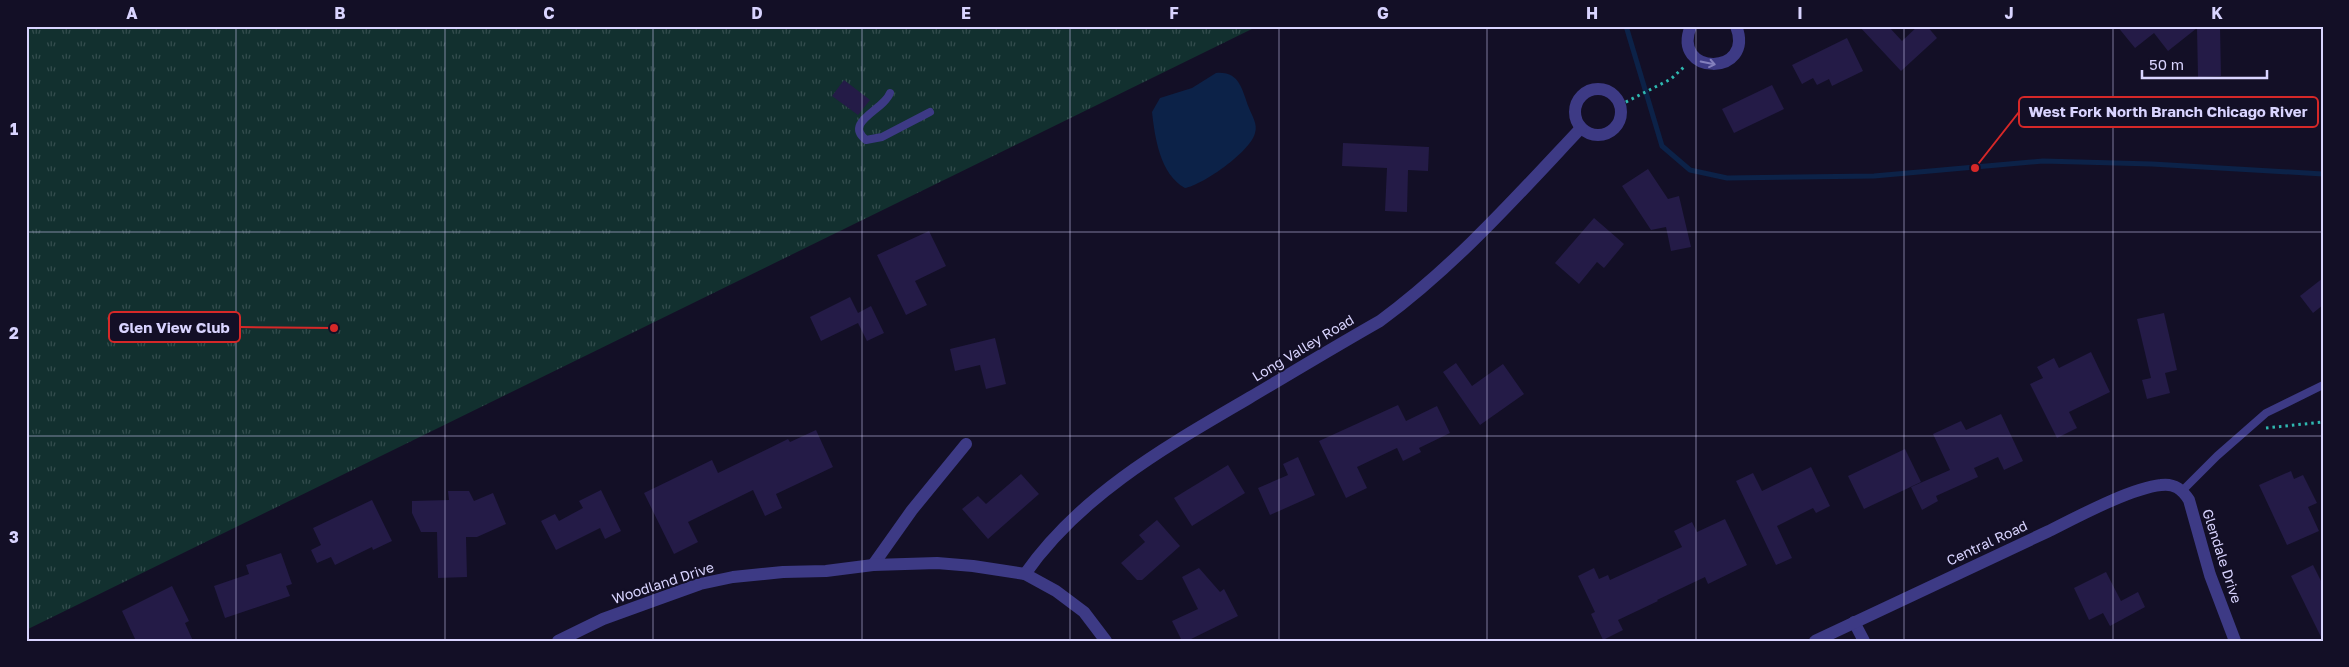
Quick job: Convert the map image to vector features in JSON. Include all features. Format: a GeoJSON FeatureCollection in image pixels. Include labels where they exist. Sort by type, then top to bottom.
{"type":"FeatureCollection","features":[{"type":"Feature","properties":{"kind":"street"},"geometry":{"type":"LineString","coordinates":[[1691,26],[1688,42],[1692,55],[1699,61],[1716,65],[1731,58],[1739,42],[1736,26]]}},
{"type":"Feature","properties":{"kind":"street"},"geometry":{"type":"LineString","coordinates":[[1597,90],[1604,90],[1611,94],[1620,105],[1620,120],[1610,132],[1595,135],[1582,128],[1575,115],[1578,101],[1583,95],[1597,90]]}},
{"type":"Feature","properties":{"kind":"street","name":"Long Valley Road"},"geometry":{"type":"LineString","coordinates":[[1025,574],[1044,548],[1076,516],[1138,464],[1380,321],[1403,304],[1429,283],[1486,228],[1582,128]]}},
{"type":"Feature","properties":{"kind":"street"},"geometry":{"type":"LineString","coordinates":[[873,565],[912,510],[966,444]]}},
{"type":"Feature","properties":{"kind":"street","name":"Central Road"},"geometry":{"type":"LineString","coordinates":[[1815,641],[2145,488],[2163,484],[2179,488]]}},
{"type":"Feature","properties":{"kind":"street","name":"Glendale Drive"},"geometry":{"type":"LineString","coordinates":[[2179,488],[2189,500],[2210,575],[2235,641]]}},
{"type":"Feature","properties":{"kind":"street","name":"Woodland Drive"},"geometry":{"type":"LineString","coordinates":[[558,641],[603,619],[700,584],[733,577],[783,572],[826,571],[873,565],[964,565],[1025,574],[1056,590],[1084,612],[1106,641]]}},
{"type":"Feature","properties":{"kind":"street"},"geometry":{"type":"LineString","coordinates":[[1854,622],[1864,641]]}},
{"type":"Feature","properties":{"kind":"lane"},"geometry":{"type":"LineString","coordinates":[[890,93],[886,103],[862,119],[859,126],[860,132],[866,140],[882,137],[930,112]]}},
{"type":"Feature","properties":{"kind":"lane"},"geometry":{"type":"LineString","coordinates":[[2179,488],[2266,413],[2323,385]]}},
{"type":"Feature","properties":{"kind":"path"},"geometry":{"type":"LineString","coordinates":[[1620,105],[1671,79],[1684,69],[1692,55]]}},
{"type":"Feature","properties":{"kind":"path"},"geometry":{"type":"LineString","coordinates":[[2251,426],[2274,429],[2323,422]]}},
{"type":"Feature","properties":{"kind":"green space"},"geometry":{"type":"Polygon","coordinates":[[[26,26],[1258,26],[26,630],[26,26]]]}},
{"type":"Feature","properties":{"kind":"water"},"geometry":{"type":"Polygon","coordinates":[[[1216,73],[1230,75],[1239,83],[1256,126],[1255,133],[1252,140],[1236,158],[1203,181],[1185,188],[1177,182],[1164,165],[1157,144],[1152,112],[1160,98],[1192,88],[1216,73]]]}},
{"type":"Feature","properties":{"kind":"building"},"geometry":{"type":"Polygon","coordinates":[[[1859,26],[1888,26],[1902,41],[1918,26],[1927,26],[1937,38],[1901,71],[1859,26]]]}},
{"type":"Feature","properties":{"kind":"building"},"geometry":{"type":"Polygon","coordinates":[[[2117,26],[2220,26],[2221,76],[2198,77],[2197,28],[2168,51],[2154,33],[2135,48],[2117,26]]]}},
{"type":"Feature","properties":{"kind":"building"},"geometry":{"type":"Polygon","coordinates":[[[1847,38],[1863,71],[1832,86],[1829,79],[1817,85],[1813,78],[1802,84],[1792,65],[1847,38]]]}},
{"type":"Feature","properties":{"kind":"building"},"geometry":{"type":"Polygon","coordinates":[[[844,80],[870,100],[858,115],[832,96],[844,80]]]}},
{"type":"Feature","properties":{"kind":"building"},"geometry":{"type":"Polygon","coordinates":[[[1772,85],[1784,109],[1734,133],[1722,109],[1772,85]]]}},
{"type":"Feature","properties":{"kind":"building"},"geometry":{"type":"Polygon","coordinates":[[[1343,143],[1429,147],[1428,171],[1408,170],[1407,212],[1385,211],[1387,168],[1342,166],[1343,143]]]}},
{"type":"Feature","properties":{"kind":"building"},"geometry":{"type":"Polygon","coordinates":[[[1648,169],[1668,199],[1679,196],[1691,247],[1671,251],[1666,227],[1651,230],[1622,186],[1648,169]]]}},
{"type":"Feature","properties":{"kind":"building"},"geometry":{"type":"Polygon","coordinates":[[[1594,218],[1624,244],[1604,268],[1597,262],[1579,284],[1555,263],[1594,218]]]}},
{"type":"Feature","properties":{"kind":"building"},"geometry":{"type":"Polygon","coordinates":[[[929,231],[946,266],[915,281],[927,305],[906,315],[877,255],[929,231]]]}},
{"type":"Feature","properties":{"kind":"building"},"geometry":{"type":"Polygon","coordinates":[[[2323,278],[2323,305],[2313,313],[2300,296],[2323,278]]]}},
{"type":"Feature","properties":{"kind":"building"},"geometry":{"type":"Polygon","coordinates":[[[850,297],[858,313],[871,306],[884,333],[867,341],[858,323],[821,341],[810,317],[850,297]]]}},
{"type":"Feature","properties":{"kind":"building"},"geometry":{"type":"Polygon","coordinates":[[[2164,313],[2177,370],[2165,373],[2170,393],[2147,399],[2142,380],[2151,378],[2137,319],[2164,313]]]}},
{"type":"Feature","properties":{"kind":"building"},"geometry":{"type":"Polygon","coordinates":[[[995,338],[1006,384],[986,389],[980,365],[955,371],[950,349],[995,338]]]}},
{"type":"Feature","properties":{"kind":"building"},"geometry":{"type":"Polygon","coordinates":[[[2091,352],[2110,392],[2069,412],[2077,428],[2057,438],[2030,384],[2043,378],[2037,367],[2054,358],[2059,368],[2091,352]]]}},
{"type":"Feature","properties":{"kind":"building"},"geometry":{"type":"Polygon","coordinates":[[[1456,363],[1472,386],[1503,364],[1524,394],[1480,425],[1443,372],[1456,363]]]}},
{"type":"Feature","properties":{"kind":"building"},"geometry":{"type":"Polygon","coordinates":[[[1398,405],[1406,421],[1437,406],[1450,433],[1419,448],[1421,452],[1403,461],[1397,448],[1357,467],[1367,488],[1346,498],[1319,441],[1398,405]]]}},
{"type":"Feature","properties":{"kind":"building"},"geometry":{"type":"Polygon","coordinates":[[[2001,414],[2023,461],[2004,470],[1998,457],[1974,468],[1978,477],[1936,496],[1938,501],[1922,510],[1911,487],[1950,470],[1933,434],[1961,421],[1966,430],[2001,414]]]}},
{"type":"Feature","properties":{"kind":"building"},"geometry":{"type":"Polygon","coordinates":[[[816,430],[833,467],[776,494],[782,508],[765,516],[753,490],[688,522],[698,542],[674,554],[644,493],[712,460],[718,473],[788,439],[790,442],[816,430]]]}},
{"type":"Feature","properties":{"kind":"building"},"geometry":{"type":"Polygon","coordinates":[[[1905,449],[1921,482],[1864,509],[1848,476],[1905,449]]]}},
{"type":"Feature","properties":{"kind":"building"},"geometry":{"type":"Polygon","coordinates":[[[1298,457],[1315,495],[1270,515],[1258,488],[1288,475],[1283,464],[1298,457]]]}},
{"type":"Feature","properties":{"kind":"building"},"geometry":{"type":"Polygon","coordinates":[[[1228,465],[1245,493],[1192,526],[1174,498],[1228,465]]]}},
{"type":"Feature","properties":{"kind":"building"},"geometry":{"type":"Polygon","coordinates":[[[1811,467],[1830,506],[1816,513],[1813,508],[1777,526],[1792,558],[1776,565],[1736,481],[1753,473],[1762,491],[1811,467]]]}},
{"type":"Feature","properties":{"kind":"building"},"geometry":{"type":"Polygon","coordinates":[[[2291,471],[2294,479],[2303,475],[2317,503],[2308,507],[2319,531],[2287,545],[2259,485],[2291,471]]]}},
{"type":"Feature","properties":{"kind":"building"},"geometry":{"type":"Polygon","coordinates":[[[1021,474],[1039,494],[988,539],[962,509],[978,496],[986,504],[1021,474]]]}},
{"type":"Feature","properties":{"kind":"building"},"geometry":{"type":"Polygon","coordinates":[[[601,490],[621,531],[605,539],[600,528],[556,550],[541,521],[555,514],[559,521],[583,508],[579,501],[601,490]]]}},
{"type":"Feature","properties":{"kind":"building"},"geometry":{"type":"Polygon","coordinates":[[[448,491],[469,491],[474,501],[493,493],[506,524],[477,537],[466,537],[467,577],[438,578],[437,532],[421,532],[412,513],[412,501],[449,500],[448,491]]]}},
{"type":"Feature","properties":{"kind":"building"},"geometry":{"type":"Polygon","coordinates":[[[372,500],[392,541],[373,550],[372,547],[335,565],[331,557],[317,563],[311,550],[321,545],[313,528],[372,500]]]}},
{"type":"Feature","properties":{"kind":"building"},"geometry":{"type":"Polygon","coordinates":[[[1725,519],[1747,565],[1708,584],[1705,577],[1618,620],[1623,630],[1603,640],[1591,614],[1595,612],[1578,576],[1594,568],[1599,579],[1608,575],[1610,580],[1682,547],[1674,531],[1692,522],[1697,532],[1725,519]]]}},
{"type":"Feature","properties":{"kind":"building"},"geometry":{"type":"Polygon","coordinates":[[[1157,520],[1180,546],[1142,580],[1137,580],[1121,563],[1145,542],[1139,535],[1157,520]]]}},
{"type":"Feature","properties":{"kind":"building"},"geometry":{"type":"Polygon","coordinates":[[[281,553],[292,584],[286,586],[290,596],[225,618],[214,586],[249,574],[246,565],[281,553]]]}},
{"type":"Feature","properties":{"kind":"building"},"geometry":{"type":"Polygon","coordinates":[[[2313,565],[2323,585],[2323,641],[2291,576],[2313,565]]]}},
{"type":"Feature","properties":{"kind":"building"},"geometry":{"type":"Polygon","coordinates":[[[1199,568],[1220,592],[1224,589],[1238,616],[1187,641],[1182,641],[1172,621],[1198,609],[1182,577],[1199,568]]]}},
{"type":"Feature","properties":{"kind":"building"},"geometry":{"type":"Polygon","coordinates":[[[2106,572],[2121,601],[2138,592],[2145,607],[2110,626],[2103,613],[2089,620],[2074,588],[2106,572]]]}},
{"type":"Feature","properties":{"kind":"building"},"geometry":{"type":"Polygon","coordinates":[[[172,586],[189,621],[185,623],[193,641],[136,641],[122,611],[172,586]]]}},
{"type":"Feature","properties":{"kind":"waterway"},"geometry":{"type":"LineString","coordinates":[[1626,26],[1662,146],[1690,170],[1727,178],[1874,176],[2043,161],[2152,164],[2323,174]]}},
{"type":"Feature","properties":{"kind":"place","name":"West Fork North Branch Chicago River"},"geometry":{"type":"Point","coordinates":[1975,168]}},
{"type":"Feature","properties":{"kind":"place","name":"Glen View Club"},"geometry":{"type":"Point","coordinates":[334,328]}}]}
